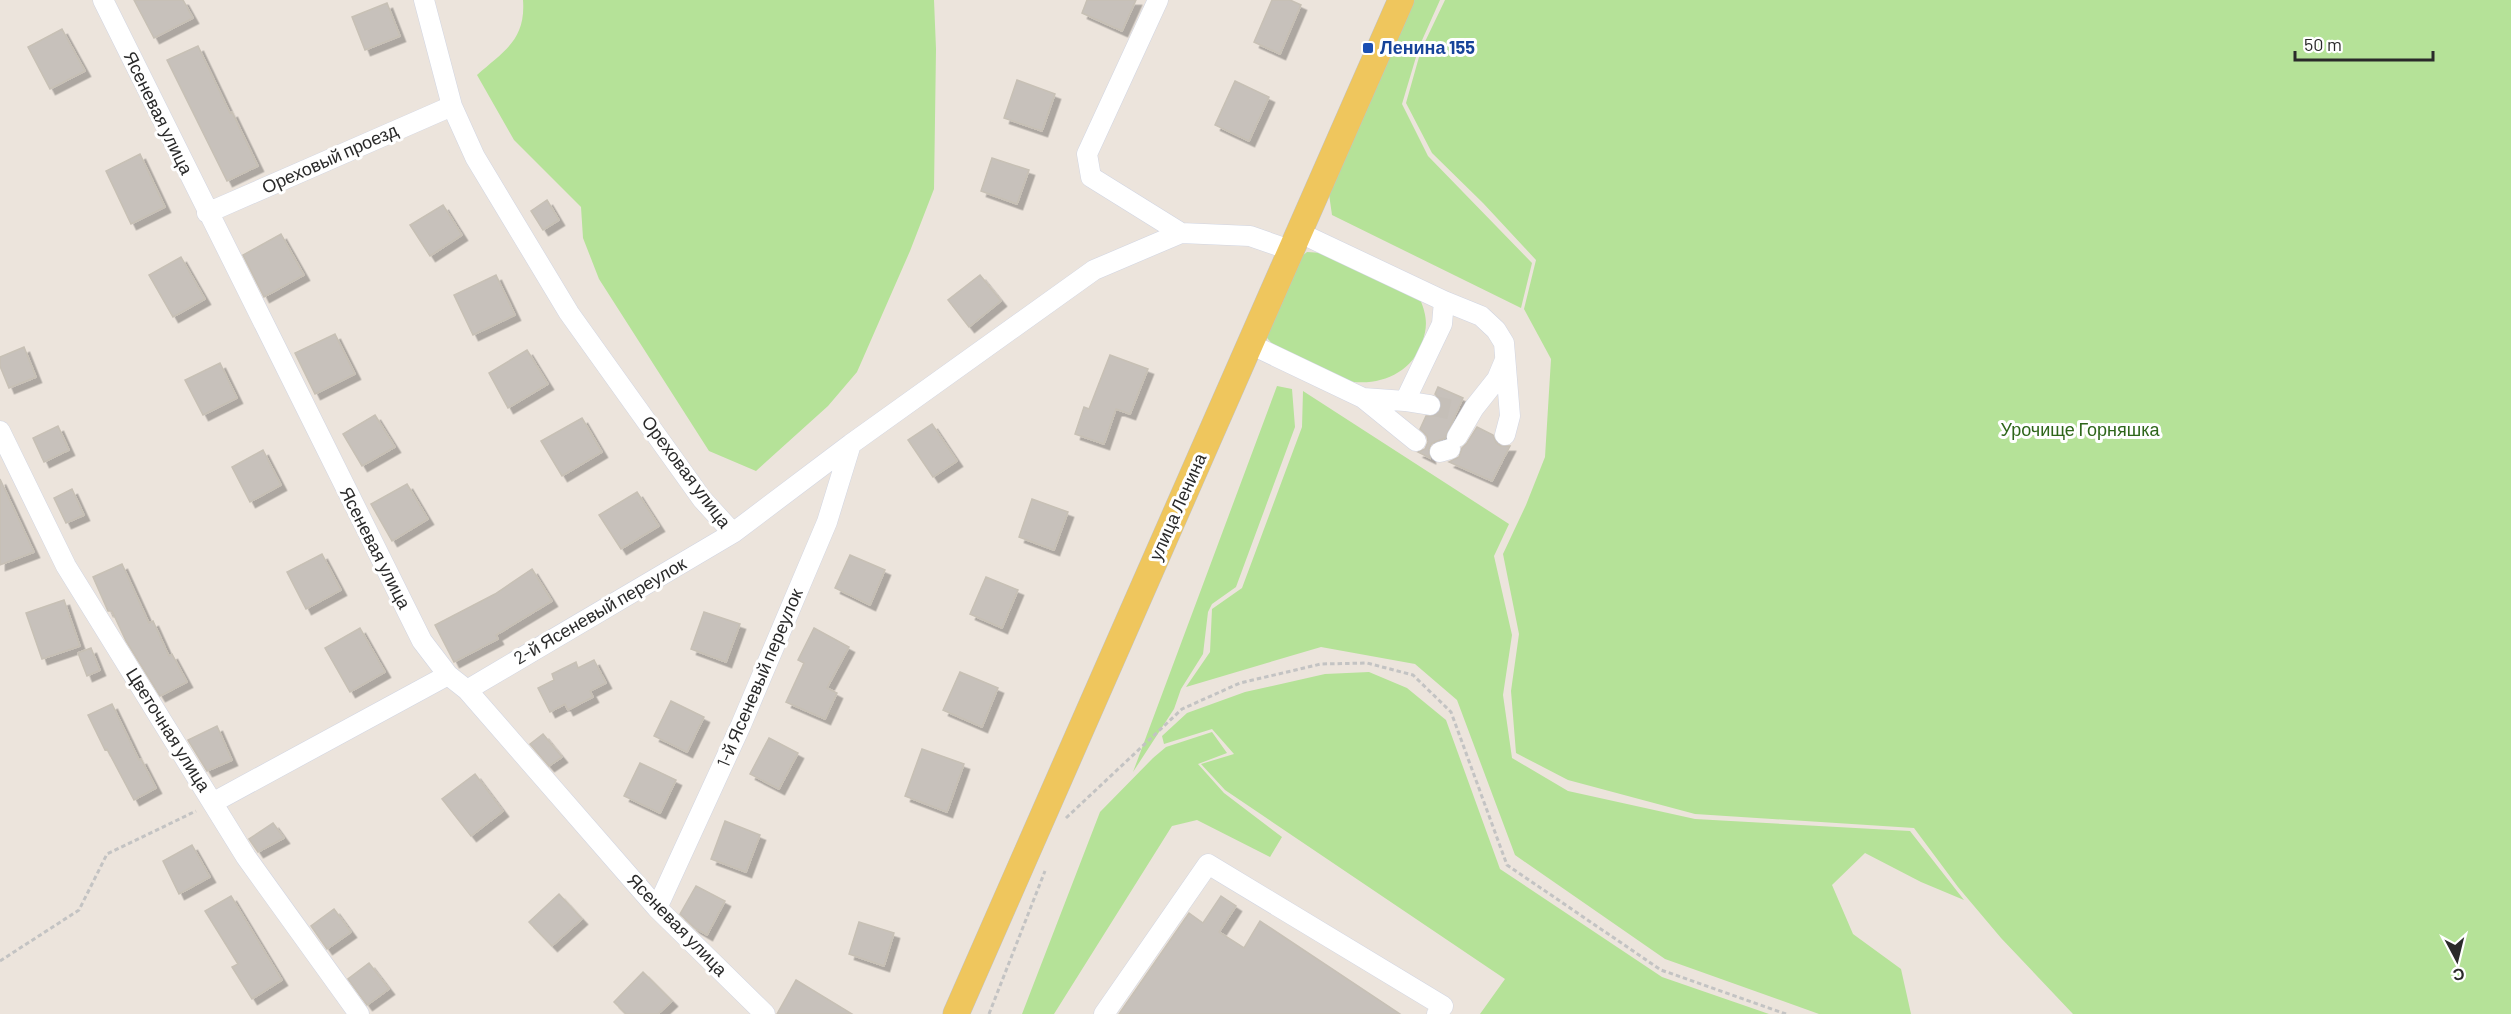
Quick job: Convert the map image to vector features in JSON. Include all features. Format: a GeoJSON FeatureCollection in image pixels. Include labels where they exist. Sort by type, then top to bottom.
{"type":"FeatureCollection","features":[{"type":"Feature","properties":{"kind":"main road","name":"улица Ленина"},"geometry":{"type":"LineString","coordinates":[[956,1014],[1401,0]]}},
{"type":"Feature","properties":{"kind":"street","name":"Ясеневая улица"},"geometry":{"type":"LineString","coordinates":[[103,0],[422,641],[448,675],[467,690],[657,908],[765,1014]]}},
{"type":"Feature","properties":{"kind":"street","name":"Ореховая улица"},"geometry":{"type":"LineString","coordinates":[[424,0],[452,105],[475,157],[569,313],[702,499],[733,533],[851,444],[1094,270],[1180,233]]}},
{"type":"Feature","properties":{"kind":"street"},"geometry":{"type":"LineString","coordinates":[[1158,0],[1087,154],[1091,177],[1180,233],[1250,236],[1294,241],[1481,316],[1496,330],[1504,343],[1510,416],[1505,435]]}},
{"type":"Feature","properties":{"kind":"street","name":"Ореховый проезд"},"geometry":{"type":"LineString","coordinates":[[207,213],[452,105]]}},
{"type":"Feature","properties":{"kind":"street"},"geometry":{"type":"LineString","coordinates":[[1405,401],[1442,324],[1444,301]]}},
{"type":"Feature","properties":{"kind":"street"},"geometry":{"type":"LineString","coordinates":[[1250,345],[1363,398],[1416,441]]}},
{"type":"Feature","properties":{"kind":"street"},"geometry":{"type":"LineString","coordinates":[[1449,446],[1466,410],[1497,379],[1505,360]]}},
{"type":"Feature","properties":{"kind":"street"},"geometry":{"type":"LineString","coordinates":[[1363,398],[1430,405]]}},
{"type":"Feature","properties":{"kind":"street","name":"Цветочная улица"},"geometry":{"type":"LineString","coordinates":[[0,431],[66,566],[246,857],[359,1014]]}},
{"type":"Feature","properties":{"kind":"street","name":"1-й Ясеневый переулок"},"geometry":{"type":"LineString","coordinates":[[657,908],[741,725],[827,522],[851,444]]}},
{"type":"Feature","properties":{"kind":"street","name":"2-й Ясеневый переулок"},"geometry":{"type":"LineString","coordinates":[[467,690],[733,533]]}},
{"type":"Feature","properties":{"kind":"street"},"geometry":{"type":"LineString","coordinates":[[214,802],[448,675]]}},
{"type":"Feature","properties":{"kind":"street"},"geometry":{"type":"LineString","coordinates":[[1104,1014],[1208,864],[1443,1006],[1437,1014]]}},
{"type":"Feature","properties":{"kind":"path"},"geometry":{"type":"LineString","coordinates":[[1064,820],[1182,709],[1240,683],[1321,664],[1367,663],[1402,672],[1413,675],[1451,712],[1507,865],[1661,970],[1786,1014]]}},
{"type":"Feature","properties":{"kind":"path"},"geometry":{"type":"LineString","coordinates":[[0,961],[79,910],[107,854],[214,802]]}},
{"type":"Feature","properties":{"kind":"path"},"geometry":{"type":"LineString","coordinates":[[989,1014],[1048,863]]}},
{"type":"Feature","properties":{"kind":"green space"},"geometry":{"type":"Polygon","coordinates":[[[523,0],[934,0],[936,49],[934,189],[910,251],[857,372],[828,406],[756,471],[709,451],[599,279],[583,238],[581,207],[514,140],[477,75],[511,44],[517,35],[523,14],[523,0]]]}},
{"type":"Feature","properties":{"kind":"green space"},"geometry":{"type":"Polygon","coordinates":[[[1413,0],[1440,0],[1419,47],[1402,104],[1428,156],[1532,263],[1521,308],[1332,215],[1329,194],[1413,0]]]}},
{"type":"Feature","properties":{"kind":"green space","name":"Урочище Горняшка"},"geometry":{"type":"Polygon","coordinates":[[[1445,0],[2511,0],[2511,1014],[2073,1014],[2001,938],[1958,887],[1914,828],[1695,814],[1568,780],[1516,753],[1511,691],[1519,634],[1503,554],[1545,457],[1551,359],[1524,309],[1536,260],[1432,153],[1406,103],[1421,50],[1445,0]]]}},
{"type":"Feature","properties":{"kind":"green space"},"geometry":{"type":"Polygon","coordinates":[[[1307,252],[1322,253],[1420,299],[1426,326],[1422,343],[1417,354],[1401,371],[1367,382],[1338,379],[1283,352],[1265,335],[1296,261],[1307,252]]]}},
{"type":"Feature","properties":{"kind":"green space"},"geometry":{"type":"Polygon","coordinates":[[[1277,386],[1292,389],[1295,427],[1236,587],[1212,604],[1208,612],[1203,654],[1181,689],[1174,709],[1133,772],[1277,386]]]}},
{"type":"Feature","properties":{"kind":"green space"},"geometry":{"type":"Polygon","coordinates":[[[1303,391],[1509,524],[1494,556],[1512,635],[1503,695],[1512,758],[1568,791],[1695,819],[1910,831],[1964,900],[1921,882],[1865,853],[1832,885],[1853,934],[1901,969],[1911,1014],[1819,1014],[1665,959],[1515,855],[1457,700],[1415,664],[1321,647],[1186,687],[1210,652],[1212,609],[1242,588],[1302,427],[1303,391]]]}},
{"type":"Feature","properties":{"kind":"green space"},"geometry":{"type":"Polygon","coordinates":[[[1369,672],[1407,688],[1446,720],[1500,869],[1662,977],[1769,1014],[1480,1014],[1505,979],[1225,790],[1201,764],[1234,754],[1212,729],[1164,744],[1162,736],[1187,713],[1245,692],[1325,674],[1369,672]]]}},
{"type":"Feature","properties":{"kind":"green space"},"geometry":{"type":"Polygon","coordinates":[[[1212,732],[1227,753],[1198,764],[1224,793],[1282,837],[1270,857],[1197,820],[1172,826],[1054,1014],[1022,1014],[1100,812],[1166,747],[1212,732]]]}},
{"type":"Feature","properties":{"kind":"building"},"geometry":{"type":"Polygon","coordinates":[[[134,0],[183,0],[193,18],[154,38],[134,0]]]}},
{"type":"Feature","properties":{"kind":"building"},"geometry":{"type":"Polygon","coordinates":[[[1087,0],[1136,0],[1122,31],[1082,13],[1087,0]]]}},
{"type":"Feature","properties":{"kind":"building"},"geometry":{"type":"Polygon","coordinates":[[[1272,0],[1290,0],[1301,5],[1280,54],[1254,42],[1272,0]]]}},
{"type":"Feature","properties":{"kind":"building"},"geometry":{"type":"Polygon","coordinates":[[[387,3],[400,36],[365,50],[352,17],[387,3]]]}},
{"type":"Feature","properties":{"kind":"building"},"geometry":{"type":"Polygon","coordinates":[[[62,29],[85,71],[50,89],[28,47],[62,29]]]}},
{"type":"Feature","properties":{"kind":"building"},"geometry":{"type":"Polygon","coordinates":[[[198,46],[258,166],[227,181],[167,60],[198,46]]]}},
{"type":"Feature","properties":{"kind":"building"},"geometry":{"type":"Polygon","coordinates":[[[1017,80],[1055,94],[1042,131],[1004,118],[1017,80]]]}},
{"type":"Feature","properties":{"kind":"building"},"geometry":{"type":"Polygon","coordinates":[[[1235,81],[1269,97],[1249,141],[1215,125],[1235,81]]]}},
{"type":"Feature","properties":{"kind":"building"},"geometry":{"type":"Polygon","coordinates":[[[140,154],[165,207],[131,224],[106,171],[140,154]]]}},
{"type":"Feature","properties":{"kind":"building"},"geometry":{"type":"Polygon","coordinates":[[[992,158],[1029,170],[1017,204],[981,191],[992,158]]]}},
{"type":"Feature","properties":{"kind":"building"},"geometry":{"type":"Polygon","coordinates":[[[547,200],[559,220],[543,230],[531,211],[547,200]]]}},
{"type":"Feature","properties":{"kind":"building"},"geometry":{"type":"Polygon","coordinates":[[[443,205],[462,235],[430,256],[410,225],[443,205]]]}},
{"type":"Feature","properties":{"kind":"building"},"geometry":{"type":"Polygon","coordinates":[[[281,234],[304,275],[264,297],[243,255],[281,234]]]}},
{"type":"Feature","properties":{"kind":"building"},"geometry":{"type":"Polygon","coordinates":[[[181,257],[205,299],[173,317],[149,275],[181,257]]]}},
{"type":"Feature","properties":{"kind":"building"},"geometry":{"type":"Polygon","coordinates":[[[496,275],[515,315],[473,335],[454,295],[496,275]]]}},
{"type":"Feature","properties":{"kind":"building"},"geometry":{"type":"Polygon","coordinates":[[[980,275],[1001,301],[969,327],[948,300],[980,275]]]}},
{"type":"Feature","properties":{"kind":"building"},"geometry":{"type":"Polygon","coordinates":[[[335,334],[355,374],[315,394],[295,353],[335,334]]]}},
{"type":"Feature","properties":{"kind":"building"},"geometry":{"type":"Polygon","coordinates":[[[24,347],[36,377],[9,388],[0,366],[0,357],[24,347]]]}},
{"type":"Feature","properties":{"kind":"building"},"geometry":{"type":"Polygon","coordinates":[[[527,350],[548,384],[508,408],[489,373],[527,350]]]}},
{"type":"Feature","properties":{"kind":"building"},"geometry":{"type":"Polygon","coordinates":[[[1110,355],[1148,369],[1130,414],[1116,409],[1104,444],[1075,434],[1084,407],[1089,409],[1110,355]]]}},
{"type":"Feature","properties":{"kind":"building"},"geometry":{"type":"Polygon","coordinates":[[[220,363],[237,398],[203,415],[185,380],[220,363]]]}},
{"type":"Feature","properties":{"kind":"building"},"geometry":{"type":"Polygon","coordinates":[[[1438,387],[1463,398],[1445,438],[1432,443],[1429,449],[1430,458],[1418,452],[1425,449],[1428,442],[1427,436],[1420,429],[1426,416],[1435,416],[1442,407],[1441,400],[1435,394],[1438,387]]]}},
{"type":"Feature","properties":{"kind":"building"},"geometry":{"type":"Polygon","coordinates":[[[375,415],[395,447],[362,466],[343,434],[375,415]]]}},
{"type":"Feature","properties":{"kind":"building"},"geometry":{"type":"Polygon","coordinates":[[[582,418],[602,452],[562,476],[541,441],[582,418]]]}},
{"type":"Feature","properties":{"kind":"building"},"geometry":{"type":"Polygon","coordinates":[[[932,424],[957,461],[933,477],[908,440],[932,424]]]}},
{"type":"Feature","properties":{"kind":"building"},"geometry":{"type":"Polygon","coordinates":[[[58,426],[69,450],[44,462],[33,438],[58,426]]]}},
{"type":"Feature","properties":{"kind":"building"},"geometry":{"type":"Polygon","coordinates":[[[1477,427],[1493,435],[1496,443],[1501,446],[1510,446],[1492,481],[1449,462],[1459,457],[1462,448],[1477,427]]]}},
{"type":"Feature","properties":{"kind":"building"},"geometry":{"type":"Polygon","coordinates":[[[263,450],[281,485],[250,502],[232,467],[263,450]]]}},
{"type":"Feature","properties":{"kind":"building"},"geometry":{"type":"Polygon","coordinates":[[[0,479],[34,552],[0,565],[0,479]]]}},
{"type":"Feature","properties":{"kind":"building"},"geometry":{"type":"Polygon","coordinates":[[[407,484],[428,519],[392,541],[371,504],[407,484]]]}},
{"type":"Feature","properties":{"kind":"building"},"geometry":{"type":"Polygon","coordinates":[[[72,489],[84,515],[66,523],[54,498],[72,489]]]}},
{"type":"Feature","properties":{"kind":"building"},"geometry":{"type":"Polygon","coordinates":[[[637,492],[659,526],[621,549],[599,515],[637,492]]]}},
{"type":"Feature","properties":{"kind":"building"},"geometry":{"type":"Polygon","coordinates":[[[1032,499],[1068,512],[1054,550],[1019,537],[1032,499]]]}},
{"type":"Feature","properties":{"kind":"building"},"geometry":{"type":"Polygon","coordinates":[[[322,554],[341,590],[306,609],[287,572],[322,554]]]}},
{"type":"Feature","properties":{"kind":"building"},"geometry":{"type":"Polygon","coordinates":[[[850,555],[885,570],[870,605],[835,588],[850,555]]]}},
{"type":"Feature","properties":{"kind":"building"},"geometry":{"type":"Polygon","coordinates":[[[122,564],[149,623],[153,621],[169,656],[172,654],[187,682],[160,696],[126,641],[112,611],[108,611],[93,577],[122,564]]]}},
{"type":"Feature","properties":{"kind":"building"},"geometry":{"type":"Polygon","coordinates":[[[532,569],[552,601],[496,635],[498,639],[454,662],[435,625],[495,594],[532,569]]]}},
{"type":"Feature","properties":{"kind":"building"},"geometry":{"type":"Polygon","coordinates":[[[986,577],[1018,590],[1002,628],[970,614],[986,577]]]}},
{"type":"Feature","properties":{"kind":"building"},"geometry":{"type":"Polygon","coordinates":[[[64,600],[80,646],[42,659],[26,613],[64,600]]]}},
{"type":"Feature","properties":{"kind":"building"},"geometry":{"type":"Polygon","coordinates":[[[704,612],[740,624],[726,662],[691,649],[704,612]]]}},
{"type":"Feature","properties":{"kind":"building"},"geometry":{"type":"Polygon","coordinates":[[[360,628],[385,672],[350,692],[325,648],[360,628]]]}},
{"type":"Feature","properties":{"kind":"building"},"geometry":{"type":"Polygon","coordinates":[[[814,628],[849,647],[827,688],[837,693],[825,719],[786,702],[804,663],[798,660],[814,628]]]}},
{"type":"Feature","properties":{"kind":"building"},"geometry":{"type":"Polygon","coordinates":[[[91,648],[100,670],[87,676],[78,653],[91,648]]]}},
{"type":"Feature","properties":{"kind":"building"},"geometry":{"type":"Polygon","coordinates":[[[594,660],[606,683],[590,691],[593,697],[568,710],[565,704],[550,712],[538,688],[554,680],[552,674],[576,662],[578,668],[594,660]]]}},
{"type":"Feature","properties":{"kind":"building"},"geometry":{"type":"Polygon","coordinates":[[[960,672],[998,688],[982,727],[943,710],[960,672]]]}},
{"type":"Feature","properties":{"kind":"building"},"geometry":{"type":"Polygon","coordinates":[[[671,701],[704,717],[687,752],[654,736],[671,701]]]}},
{"type":"Feature","properties":{"kind":"building"},"geometry":{"type":"Polygon","coordinates":[[[112,704],[139,760],[141,759],[156,788],[134,800],[88,715],[112,704]]]}},
{"type":"Feature","properties":{"kind":"building"},"geometry":{"type":"Polygon","coordinates":[[[217,726],[232,760],[207,771],[188,740],[217,726]]]}},
{"type":"Feature","properties":{"kind":"building"},"geometry":{"type":"Polygon","coordinates":[[[543,734],[562,757],[549,766],[530,744],[543,734]]]}},
{"type":"Feature","properties":{"kind":"building"},"geometry":{"type":"Polygon","coordinates":[[[769,738],[798,753],[779,789],[750,774],[769,738]]]}},
{"type":"Feature","properties":{"kind":"building"},"geometry":{"type":"Polygon","coordinates":[[[922,749],[964,764],[947,812],[905,796],[922,749]]]}},
{"type":"Feature","properties":{"kind":"building"},"geometry":{"type":"Polygon","coordinates":[[[640,763],[676,780],[660,813],[624,796],[640,763]]]}},
{"type":"Feature","properties":{"kind":"building"},"geometry":{"type":"Polygon","coordinates":[[[475,774],[503,811],[471,836],[442,799],[475,774]]]}},
{"type":"Feature","properties":{"kind":"building"},"geometry":{"type":"Polygon","coordinates":[[[725,821],[760,835],[746,872],[711,859],[725,821]]]}},
{"type":"Feature","properties":{"kind":"building"},"geometry":{"type":"Polygon","coordinates":[[[273,823],[284,838],[258,852],[249,839],[273,823]]]}},
{"type":"Feature","properties":{"kind":"building"},"geometry":{"type":"Polygon","coordinates":[[[192,845],[210,877],[179,894],[163,861],[192,845]]]}},
{"type":"Feature","properties":{"kind":"building"},"geometry":{"type":"Polygon","coordinates":[[[696,886],[725,901],[707,935],[695,928],[680,914],[696,886]]]}},
{"type":"Feature","properties":{"kind":"building"},"geometry":{"type":"Polygon","coordinates":[[[559,894],[582,919],[552,946],[529,922],[559,894]]]}},
{"type":"Feature","properties":{"kind":"building"},"geometry":{"type":"Polygon","coordinates":[[[231,896],[282,980],[252,999],[232,967],[238,964],[205,911],[231,896]]]}},
{"type":"Feature","properties":{"kind":"building"},"geometry":{"type":"Polygon","coordinates":[[[1221,896],[1236,906],[1219,932],[1244,948],[1260,921],[1400,1014],[1119,1014],[1189,913],[1203,923],[1221,896]]]}},
{"type":"Feature","properties":{"kind":"building"},"geometry":{"type":"Polygon","coordinates":[[[334,909],[351,932],[327,949],[311,926],[334,909]]]}},
{"type":"Feature","properties":{"kind":"building"},"geometry":{"type":"Polygon","coordinates":[[[859,922],[894,933],[884,966],[849,954],[859,922]]]}},
{"type":"Feature","properties":{"kind":"building"},"geometry":{"type":"Polygon","coordinates":[[[369,963],[389,989],[367,1005],[348,979],[369,963]]]}},
{"type":"Feature","properties":{"kind":"building"},"geometry":{"type":"Polygon","coordinates":[[[643,972],[672,1001],[658,1014],[626,1014],[614,1002],[643,972]]]}},
{"type":"Feature","properties":{"kind":"building"},"geometry":{"type":"Polygon","coordinates":[[[796,980],[852,1014],[777,1014],[796,980]]]}},
{"type":"Feature","properties":{"kind":"tunnel"},"geometry":{"type":"LineString","coordinates":[[1430,405],[1457,411]]}},
{"type":"Feature","properties":{"kind":"place","name":"Ленина 155"},"geometry":{"type":"Point","coordinates":[1368,48]}}]}
